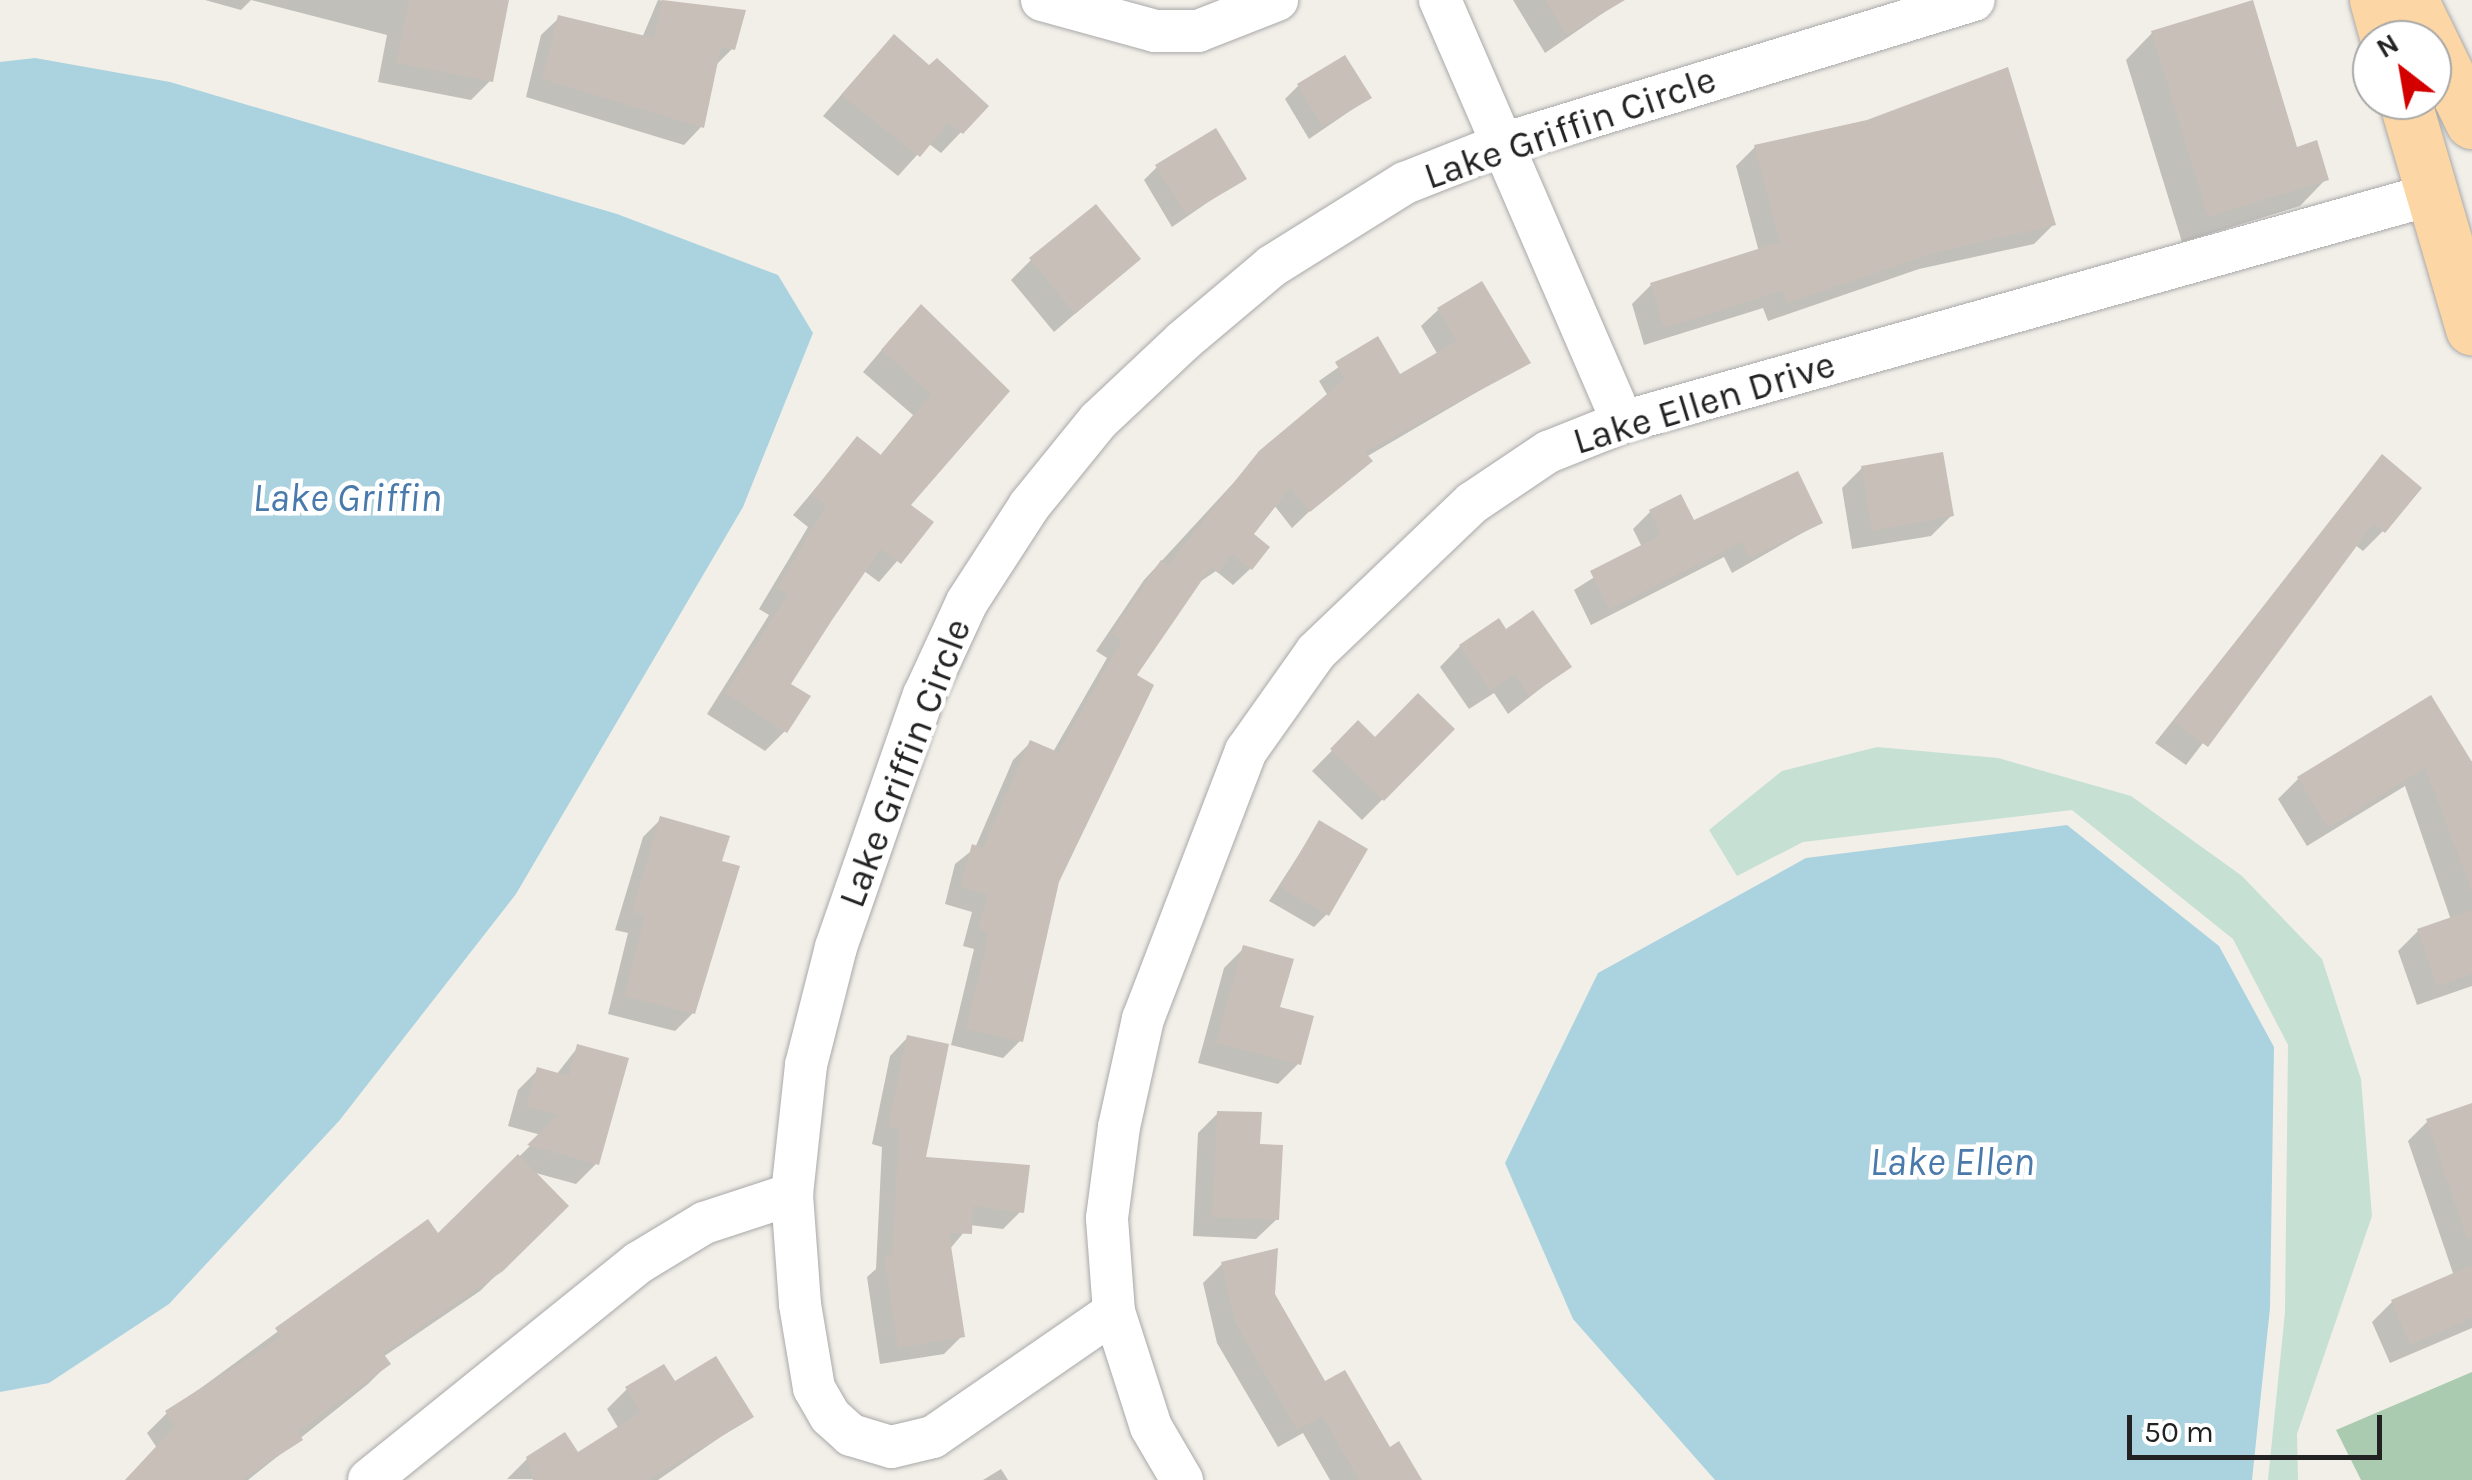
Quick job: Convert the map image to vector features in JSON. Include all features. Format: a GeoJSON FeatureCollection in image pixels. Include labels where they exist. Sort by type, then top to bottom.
{"type":"FeatureCollection","features":[{"type":"Feature","properties":{"kind":"main road"},"geometry":{"type":"LineString","coordinates":[[2412,0],[2472,124]]}},
{"type":"Feature","properties":{"kind":"main road"},"geometry":{"type":"LineString","coordinates":[[2414,120],[2452,203],[2472,329]]}},
{"type":"Feature","properties":{"kind":"street"},"geometry":{"type":"LineString","coordinates":[[1042,0],[1155,31],[1198,31],[1278,0]]}},
{"type":"Feature","properties":{"kind":"street"},"geometry":{"type":"LineString","coordinates":[[1440,0],[1506,142],[1622,422]]}},
{"type":"Feature","properties":{"kind":"street","name":"Lake Griffin Circle"},"geometry":{"type":"LineString","coordinates":[[1114,1312],[933,1437],[891,1447],[851,1435],[814,1388],[792,1194],[806,1066],[880,808],[967,602],[1029,506],[1099,420],[1272,266],[1405,184],[1506,142],[1974,0]]}},
{"type":"Feature","properties":{"kind":"street","name":"Lake Ellen Drive"},"geometry":{"type":"LineString","coordinates":[[1182,1480],[1150,1427],[1114,1312],[1106,1218],[1143,1019],[1246,751],[1316,652],[1472,503],[1548,452],[1622,422],[2452,203]]}},
{"type":"Feature","properties":{"kind":"street"},"geometry":{"type":"LineString","coordinates":[[369,1480],[638,1263],[704,1223],[792,1194]]}},
{"type":"Feature","properties":{"kind":"green space"},"geometry":{"type":"Polygon","coordinates":[[[1877,747],[1998,758],[2131,796],[2242,876],[2322,959],[2361,1079],[2372,1216],[2297,1434],[2298,1480],[2268,1480],[2285,1312],[2288,1045],[2233,939],[2072,810],[1803,842],[1737,876],[1709,830],[1782,771],[1877,747]]]}},
{"type":"Feature","properties":{"kind":"green space"},"geometry":{"type":"Polygon","coordinates":[[[2472,1372],[2472,1480],[2361,1480],[2336,1430],[2472,1372]]]}},
{"type":"Feature","properties":{"kind":"water","name":"Lake Griffin"},"geometry":{"type":"Polygon","coordinates":[[[35,58],[170,82],[617,214],[778,275],[813,333],[743,507],[516,894],[339,1121],[169,1304],[49,1383],[0,1392],[0,62],[35,58]]]}},
{"type":"Feature","properties":{"kind":"water","name":"Lake Ellen"},"geometry":{"type":"Polygon","coordinates":[[[2067,825],[2219,946],[2274,1047],[2270,1308],[2252,1480],[1715,1480],[1573,1319],[1505,1163],[1598,973],[1806,858],[2067,825]]]}},
{"type":"Feature","properties":{"kind":"building"},"geometry":{"type":"Polygon","coordinates":[[[409,0],[509,0],[493,82],[396,63],[409,0]]]}},
{"type":"Feature","properties":{"kind":"building"},"geometry":{"type":"Polygon","coordinates":[[[662,0],[746,10],[735,50],[721,47],[704,128],[542,79],[558,15],[654,38],[662,0]]]}},
{"type":"Feature","properties":{"kind":"building"},"geometry":{"type":"Polygon","coordinates":[[[1545,0],[1625,0],[1566,35],[1545,0]]]}},
{"type":"Feature","properties":{"kind":"building"},"geometry":{"type":"Polygon","coordinates":[[[2253,0],[2297,147],[2317,140],[2329,180],[2208,217],[2151,31],[2253,0]]]}},
{"type":"Feature","properties":{"kind":"building"},"geometry":{"type":"Polygon","coordinates":[[[894,34],[929,65],[937,58],[989,106],[963,134],[948,123],[920,157],[841,95],[894,34]]]}},
{"type":"Feature","properties":{"kind":"building"},"geometry":{"type":"Polygon","coordinates":[[[1345,55],[1372,98],[1322,127],[1297,84],[1345,55]]]}},
{"type":"Feature","properties":{"kind":"building"},"geometry":{"type":"Polygon","coordinates":[[[2008,67],[2056,225],[1941,251],[1787,303],[1782,291],[1664,328],[1650,283],[1780,242],[1754,145],[1867,120],[2008,67]]]}},
{"type":"Feature","properties":{"kind":"building"},"geometry":{"type":"Polygon","coordinates":[[[1216,128],[1247,179],[1186,215],[1155,165],[1216,128]]]}},
{"type":"Feature","properties":{"kind":"building"},"geometry":{"type":"Polygon","coordinates":[[[1096,204],[1141,259],[1075,314],[1029,258],[1096,204]]]}},
{"type":"Feature","properties":{"kind":"building"},"geometry":{"type":"Polygon","coordinates":[[[1482,281],[1531,363],[1365,452],[1373,461],[1310,512],[1290,488],[1254,534],[1270,547],[1252,570],[1232,554],[1218,573],[1211,567],[1137,675],[1154,685],[1059,882],[1023,1042],[966,1029],[989,932],[978,929],[988,895],[960,887],[972,844],[983,848],[1030,740],[1058,752],[1122,640],[1111,633],[1161,560],[1168,565],[1259,451],[1345,379],[1335,362],[1378,336],[1400,374],[1457,341],[1437,308],[1482,281]]]}},
{"type":"Feature","properties":{"kind":"building"},"geometry":{"type":"Polygon","coordinates":[[[921,304],[1010,391],[911,505],[934,522],[901,564],[881,549],[832,620],[791,684],[811,696],[787,733],[725,693],[788,594],[777,588],[826,506],[811,494],[857,436],[881,455],[931,394],[881,350],[921,304]]]}},
{"type":"Feature","properties":{"kind":"building"},"geometry":{"type":"Polygon","coordinates":[[[1943,452],[1954,516],[1872,531],[1861,466],[1943,452]]]}},
{"type":"Feature","properties":{"kind":"building"},"geometry":{"type":"Polygon","coordinates":[[[2382,454],[2422,488],[2385,533],[2373,524],[2208,747],[2173,722],[2382,454]]]}},
{"type":"Feature","properties":{"kind":"building"},"geometry":{"type":"Polygon","coordinates":[[[1798,471],[1823,523],[1749,558],[1742,542],[1609,609],[1590,571],[1661,535],[1649,510],[1681,494],[1694,520],[1798,471]]]}},
{"type":"Feature","properties":{"kind":"building"},"geometry":{"type":"Polygon","coordinates":[[[1533,610],[1572,667],[1529,696],[1515,674],[1490,691],[1459,645],[1499,618],[1506,629],[1533,610]]]}},
{"type":"Feature","properties":{"kind":"building"},"geometry":{"type":"Polygon","coordinates":[[[1418,693],[1455,729],[1384,801],[1330,749],[1358,720],[1375,737],[1418,693]]]}},
{"type":"Feature","properties":{"kind":"building"},"geometry":{"type":"Polygon","coordinates":[[[2431,695],[2472,762],[2472,891],[2425,768],[2328,828],[2297,777],[2431,695]]]}},
{"type":"Feature","properties":{"kind":"building"},"geometry":{"type":"Polygon","coordinates":[[[660,816],[730,836],[722,861],[740,866],[695,1014],[624,996],[645,915],[632,912],[660,816]]]}},
{"type":"Feature","properties":{"kind":"building"},"geometry":{"type":"Polygon","coordinates":[[[1319,820],[1368,849],[1329,916],[1280,887],[1319,820]]]}},
{"type":"Feature","properties":{"kind":"building"},"geometry":{"type":"Polygon","coordinates":[[[2472,910],[2472,974],[2437,986],[2417,929],[2472,910]]]}},
{"type":"Feature","properties":{"kind":"building"},"geometry":{"type":"Polygon","coordinates":[[[1243,945],[1294,959],[1280,1007],[1314,1016],[1301,1065],[1216,1043],[1243,945]]]}},
{"type":"Feature","properties":{"kind":"building"},"geometry":{"type":"Polygon","coordinates":[[[907,1035],[949,1044],[926,1157],[1030,1165],[1024,1213],[973,1206],[972,1234],[949,1233],[965,1337],[898,1348],[884,1257],[892,1256],[899,1129],[888,1127],[907,1035]]]}},
{"type":"Feature","properties":{"kind":"building"},"geometry":{"type":"Polygon","coordinates":[[[577,1044],[629,1058],[599,1165],[527,1145],[558,1115],[526,1106],[537,1067],[569,1076],[577,1044]]]}},
{"type":"Feature","properties":{"kind":"building"},"geometry":{"type":"Polygon","coordinates":[[[2472,1103],[2472,1238],[2467,1239],[2426,1119],[2472,1103]]]}},
{"type":"Feature","properties":{"kind":"building"},"geometry":{"type":"Polygon","coordinates":[[[1217,1111],[1262,1112],[1260,1144],[1283,1145],[1279,1220],[1212,1217],[1217,1111]]]}},
{"type":"Feature","properties":{"kind":"building"},"geometry":{"type":"Polygon","coordinates":[[[518,1154],[569,1206],[503,1271],[383,1353],[391,1364],[298,1432],[303,1440],[241,1480],[125,1480],[175,1426],[165,1411],[281,1337],[275,1328],[428,1219],[438,1233],[518,1154]]]}},
{"type":"Feature","properties":{"kind":"building"},"geometry":{"type":"Polygon","coordinates":[[[1278,1248],[1275,1294],[1325,1381],[1345,1370],[1390,1447],[1399,1441],[1422,1480],[1359,1480],[1322,1416],[1297,1430],[1235,1323],[1221,1262],[1278,1248]]]}},
{"type":"Feature","properties":{"kind":"building"},"geometry":{"type":"Polygon","coordinates":[[[2472,1265],[2472,1318],[2410,1345],[2391,1300],[2472,1265]]]}},
{"type":"Feature","properties":{"kind":"building"},"geometry":{"type":"Polygon","coordinates":[[[716,1356],[754,1417],[648,1480],[533,1480],[526,1457],[565,1432],[578,1452],[641,1412],[625,1387],[664,1364],[675,1381],[716,1356]]]}}]}
